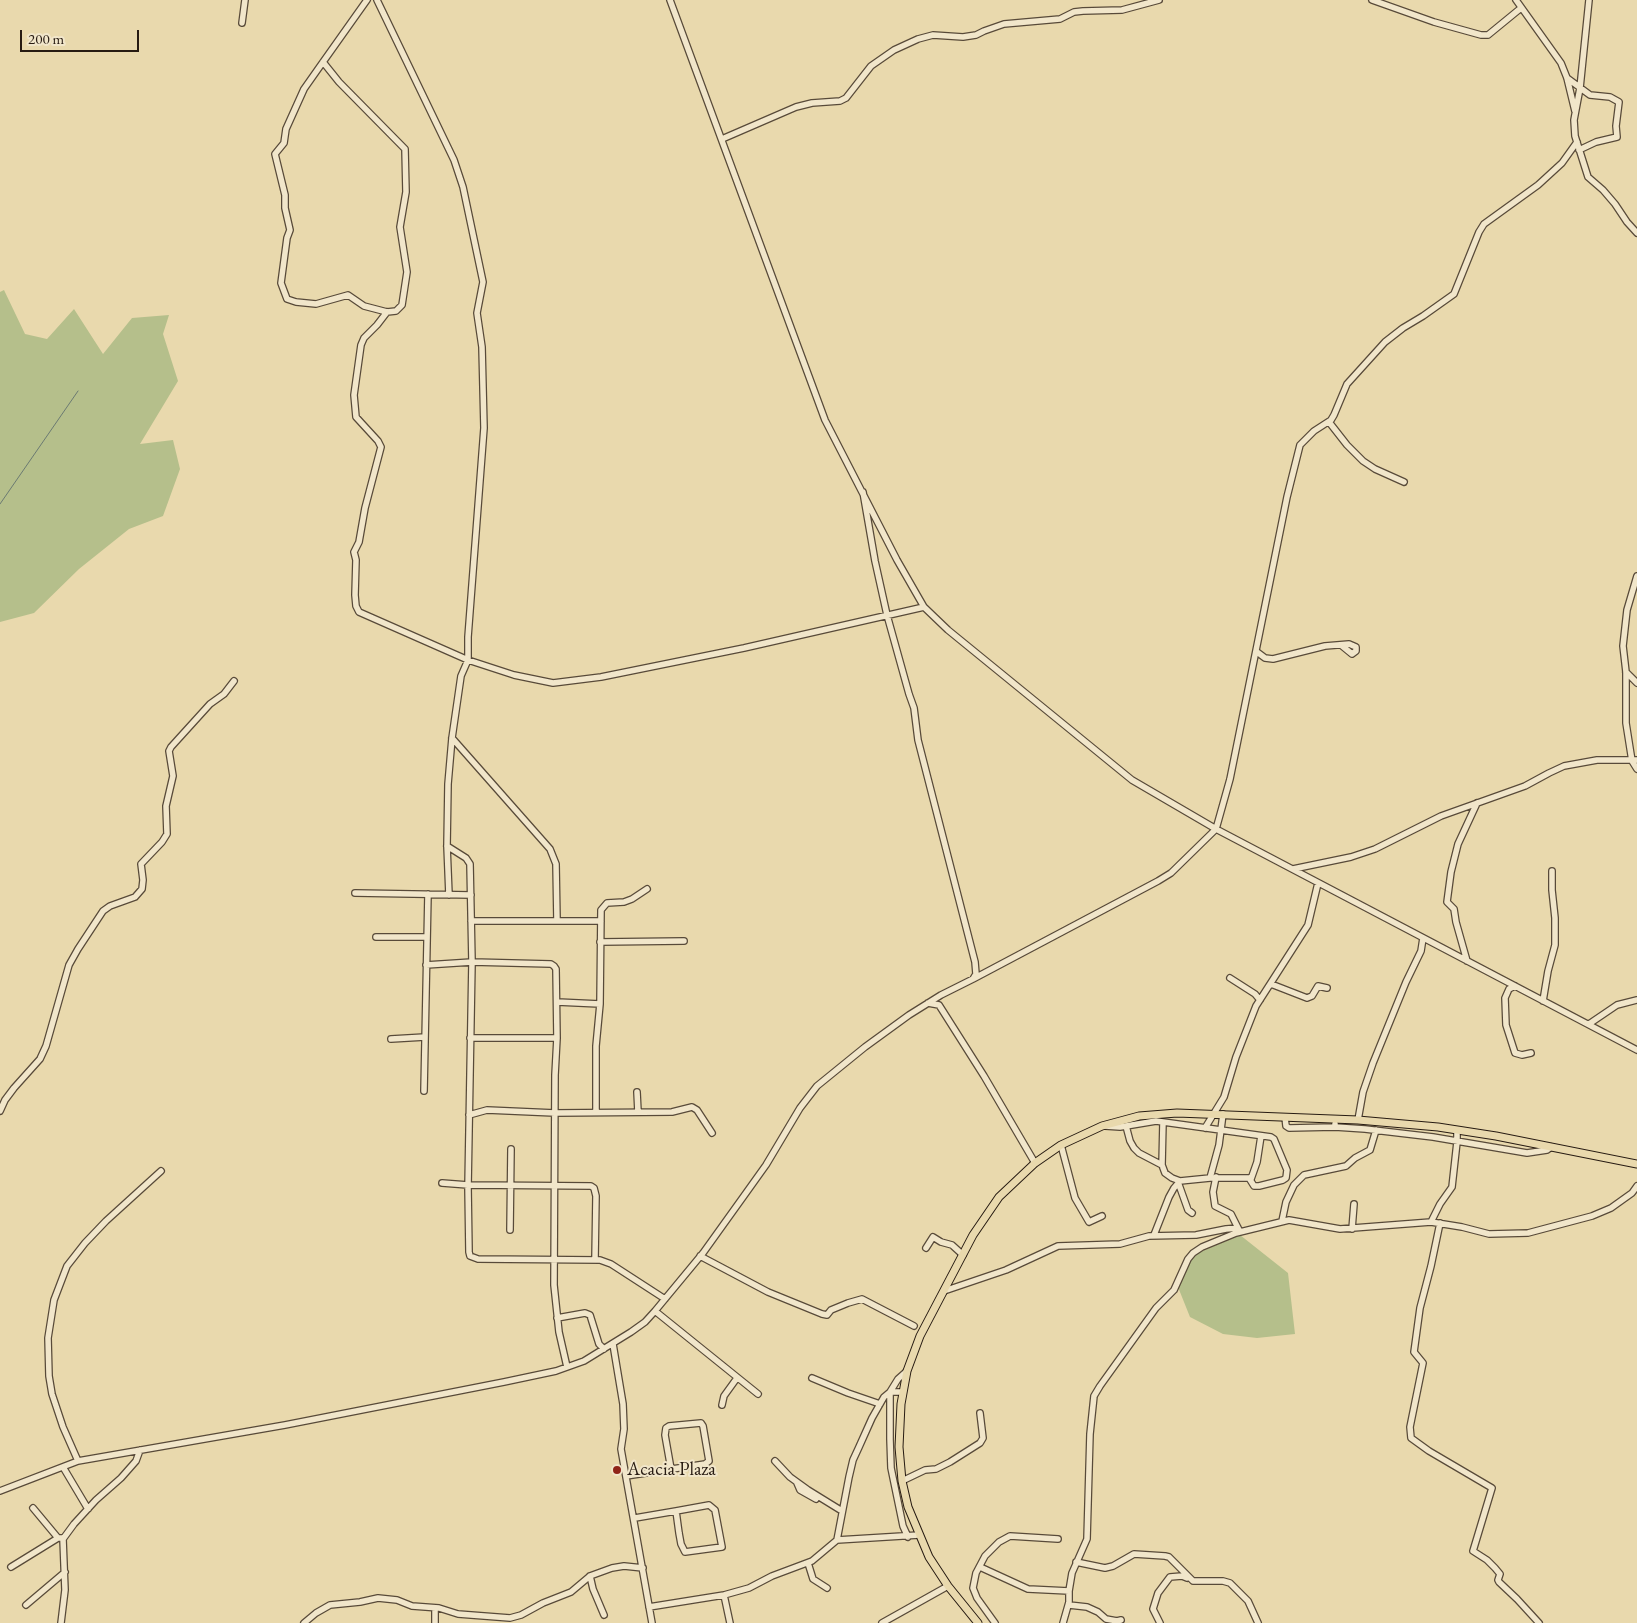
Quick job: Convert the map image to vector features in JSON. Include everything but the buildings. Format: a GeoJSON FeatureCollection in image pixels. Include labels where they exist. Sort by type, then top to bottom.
{"type":"FeatureCollection","features":[{"type":"Feature","properties":{"kind":"main road"},"geometry":{"type":"LineString","coordinates":[[978,1623],[948,1586],[929,1557],[908,1507],[902,1481],[899,1447],[902,1392],[907,1371],[920,1336],[973,1235],[999,1197],[1035,1163],[1061,1145],[1102,1126],[1144,1116],[1191,1113],[1358,1120],[1457,1130],[1637,1164]]}},
{"type":"Feature","properties":{"kind":"street"},"geometry":{"type":"LineString","coordinates":[[242,23],[245,0]]}},
{"type":"Feature","properties":{"kind":"street"},"geometry":{"type":"LineString","coordinates":[[323,62],[339,82],[405,149],[406,192],[400,227],[405,256],[406,282],[402,305],[399,309],[387,312],[361,305],[348,295],[316,304],[307,304],[289,300],[281,283],[287,238],[290,230],[285,208],[285,195],[275,154],[284,143],[286,130],[304,89],[323,62],[367,0]]}},
{"type":"Feature","properties":{"kind":"street"},"geometry":{"type":"LineString","coordinates":[[377,0],[454,160],[463,186],[483,282],[477,313],[482,347],[484,428],[468,637],[468,660],[461,676],[452,738],[448,784],[447,846],[449,895]]}},
{"type":"Feature","properties":{"kind":"street"},"geometry":{"type":"LineString","coordinates":[[670,0],[825,420],[896,560],[924,607],[948,630],[1118,770],[1216,829],[1637,1050]]}},
{"type":"Feature","properties":{"kind":"street"},"geometry":{"type":"LineString","coordinates":[[722,139],[796,107],[812,103],[840,101],[846,98],[871,66],[894,50],[918,39],[933,35],[963,37],[976,35],[1004,24],[1060,19],[1074,12],[1082,11],[1122,10],[1159,0]]}},
{"type":"Feature","properties":{"kind":"street"},"geometry":{"type":"LineString","coordinates":[[1372,0],[1481,36],[1488,35],[1521,8]]}},
{"type":"Feature","properties":{"kind":"street"},"geometry":{"type":"LineString","coordinates":[[1516,0],[1561,64],[1567,78],[1575,113]]}},
{"type":"Feature","properties":{"kind":"street"},"geometry":{"type":"LineString","coordinates":[[1588,0],[1580,88],[1575,113],[1574,126],[1577,142],[1588,177],[1603,190],[1637,233]]}},
{"type":"Feature","properties":{"kind":"street"},"geometry":{"type":"LineString","coordinates":[[1567,78],[1590,95],[1617,99],[1620,106],[1617,137],[1596,142],[1579,150]]}},
{"type":"Feature","properties":{"kind":"street"},"geometry":{"type":"LineString","coordinates":[[0,1491],[78,1461],[538,1376],[584,1361],[645,1322],[655,1311],[700,1256],[758,1176],[800,1108],[817,1086],[883,1033],[941,994],[973,979],[1170,873],[1216,829],[1230,778],[1298,449],[1303,441],[1314,431],[1329,422],[1347,384],[1383,344],[1403,328],[1454,294],[1484,224],[1538,185],[1562,163],[1577,142]]}},
{"type":"Feature","properties":{"kind":"street"},"geometry":{"type":"LineString","coordinates":[[387,312],[377,326],[364,338],[359,352],[355,380],[356,416],[378,440],[381,447],[365,508],[359,542],[354,552],[356,560],[354,582],[356,606],[359,612],[468,660],[514,675],[553,683],[602,677],[754,646],[924,607]]}},
{"type":"Feature","properties":{"kind":"street"},"geometry":{"type":"LineString","coordinates":[[1329,422],[1347,445],[1363,461],[1375,469],[1404,482]]}},
{"type":"Feature","properties":{"kind":"street"},"geometry":{"type":"LineString","coordinates":[[863,492],[886,615],[908,694],[914,708],[922,759],[975,962],[976,974],[973,979]]}},
{"type":"Feature","properties":{"kind":"street"},"geometry":{"type":"LineString","coordinates":[[1637,576],[1627,610],[1623,646],[1626,672],[1625,717],[1637,769]]}},
{"type":"Feature","properties":{"kind":"street"},"geometry":{"type":"LineString","coordinates":[[1256,652],[1264,658],[1272,659],[1325,646],[1341,645]]}},
{"type":"Feature","properties":{"kind":"street"},"geometry":{"type":"LineString","coordinates":[[1626,672],[1637,683]]}},
{"type":"Feature","properties":{"kind":"street"},"geometry":{"type":"LineString","coordinates":[[0,1111],[14,1088],[40,1059],[46,1046],[69,965],[78,949],[103,911],[110,906],[135,897],[142,889],[141,864],[162,842],[166,834],[166,806],[173,776],[169,751],[171,747],[210,704],[224,694],[234,681]]}},
{"type":"Feature","properties":{"kind":"street"},"geometry":{"type":"LineString","coordinates":[[452,738],[550,849],[556,864],[557,921]]}},
{"type":"Feature","properties":{"kind":"street"},"geometry":{"type":"LineString","coordinates":[[1294,869],[1360,854],[1384,846],[1441,816],[1526,786],[1564,766],[1597,760],[1635,761]]}},
{"type":"Feature","properties":{"kind":"street"},"geometry":{"type":"LineString","coordinates":[[1467,961],[1454,910],[1447,902],[1451,872],[1460,837],[1476,803]]}},
{"type":"Feature","properties":{"kind":"street"},"geometry":{"type":"LineString","coordinates":[[447,846],[466,858],[470,864],[472,962],[468,1252],[470,1256],[478,1259],[595,1259],[611,1264],[665,1299]]}},
{"type":"Feature","properties":{"kind":"street"},"geometry":{"type":"LineString","coordinates":[[1543,1001],[1555,945],[1552,871]]}},
{"type":"Feature","properties":{"kind":"street"},"geometry":{"type":"LineString","coordinates":[[1205,1128],[1224,1097],[1245,1033],[1260,1000],[1308,925],[1318,883]]}},
{"type":"Feature","properties":{"kind":"street"},"geometry":{"type":"LineString","coordinates":[[596,1112],[596,1046],[600,1004],[601,910],[603,905],[611,902],[624,902],[646,889]]}},
{"type":"Feature","properties":{"kind":"street"},"geometry":{"type":"LineString","coordinates":[[355,893],[471,895]]}},
{"type":"Feature","properties":{"kind":"street"},"geometry":{"type":"LineString","coordinates":[[424,1090],[428,894]]}},
{"type":"Feature","properties":{"kind":"street"},"geometry":{"type":"LineString","coordinates":[[471,921],[600,921]]}},
{"type":"Feature","properties":{"kind":"street"},"geometry":{"type":"LineString","coordinates":[[376,938],[427,937]]}},
{"type":"Feature","properties":{"kind":"street"},"geometry":{"type":"LineString","coordinates":[[1358,1120],[1363,1092],[1373,1062],[1421,951],[1423,938]]}},
{"type":"Feature","properties":{"kind":"street"},"geometry":{"type":"LineString","coordinates":[[600,942],[684,941]]}},
{"type":"Feature","properties":{"kind":"street"},"geometry":{"type":"LineString","coordinates":[[426,965],[472,962],[551,964],[556,969],[554,1284],[559,1332],[567,1367]]}},
{"type":"Feature","properties":{"kind":"street"},"geometry":{"type":"LineString","coordinates":[[1230,978],[1255,994],[1260,1000]]}},
{"type":"Feature","properties":{"kind":"street"},"geometry":{"type":"LineString","coordinates":[[1271,984],[1307,998],[1312,996],[1318,986],[1328,988]]}},
{"type":"Feature","properties":{"kind":"street"},"geometry":{"type":"LineString","coordinates":[[1515,986],[1509,989],[1505,998],[1506,1025],[1515,1053],[1520,1056],[1531,1053]]}},
{"type":"Feature","properties":{"kind":"street"},"geometry":{"type":"LineString","coordinates":[[941,994],[939,1005],[984,1076],[1035,1163]]}},
{"type":"Feature","properties":{"kind":"street"},"geometry":{"type":"LineString","coordinates":[[1589,1024],[1616,1005],[1637,1000]]}},
{"type":"Feature","properties":{"kind":"street"},"geometry":{"type":"LineString","coordinates":[[556,1002],[600,1004]]}},
{"type":"Feature","properties":{"kind":"street"},"geometry":{"type":"LineString","coordinates":[[928,1003],[939,1005]]}},
{"type":"Feature","properties":{"kind":"street"},"geometry":{"type":"LineString","coordinates":[[391,1039],[425,1037]]}},
{"type":"Feature","properties":{"kind":"street"},"geometry":{"type":"LineString","coordinates":[[470,1038],[557,1038]]}},
{"type":"Feature","properties":{"kind":"street"},"geometry":{"type":"LineString","coordinates":[[637,1092],[638,1112]]}},
{"type":"Feature","properties":{"kind":"street"},"geometry":{"type":"LineString","coordinates":[[469,1115],[487,1110],[555,1113],[672,1112],[692,1106],[697,1110],[712,1133]]}},
{"type":"Feature","properties":{"kind":"street"},"geometry":{"type":"LineString","coordinates":[[1191,1113],[1191,1126]]}},
{"type":"Feature","properties":{"kind":"street"},"geometry":{"type":"LineString","coordinates":[[1223,1114],[1213,1178],[1213,1192],[1215,1206],[1231,1214],[1239,1230]]}},
{"type":"Feature","properties":{"kind":"street"},"geometry":{"type":"LineString","coordinates":[[1285,1117],[1286,1126],[1289,1128],[1376,1130],[1528,1153],[1547,1150],[1552,1147]]}},
{"type":"Feature","properties":{"kind":"street"},"geometry":{"type":"LineString","coordinates":[[1335,1119],[1335,1128]]}},
{"type":"Feature","properties":{"kind":"street"},"geometry":{"type":"LineString","coordinates":[[1102,1126],[1114,1128],[1144,1122],[1163,1122],[1273,1138],[1294,1185]]}},
{"type":"Feature","properties":{"kind":"street"},"geometry":{"type":"LineString","coordinates":[[1163,1122],[1162,1165],[1165,1173],[1179,1182],[1213,1178],[1249,1178],[1254,1186],[1259,1186],[1283,1180],[1286,1178],[1287,1170]]}},
{"type":"Feature","properties":{"kind":"street"},"geometry":{"type":"LineString","coordinates":[[1126,1126],[1130,1142],[1134,1148],[1139,1153],[1162,1165]]}},
{"type":"Feature","properties":{"kind":"street"},"geometry":{"type":"LineString","coordinates":[[1282,1221],[1286,1202],[1294,1185],[1304,1175],[1346,1166],[1355,1158],[1370,1150],[1376,1130]]}},
{"type":"Feature","properties":{"kind":"street"},"geometry":{"type":"LineString","coordinates":[[1431,1222],[1437,1208],[1452,1188],[1457,1130]]}},
{"type":"Feature","properties":{"kind":"street"},"geometry":{"type":"LineString","coordinates":[[1251,1180],[1258,1162],[1261,1136]]}},
{"type":"Feature","properties":{"kind":"street"},"geometry":{"type":"LineString","coordinates":[[1061,1145],[1075,1198],[1090,1222],[1102,1216]]}},
{"type":"Feature","properties":{"kind":"street"},"geometry":{"type":"LineString","coordinates":[[510,1230],[511,1149]]}},
{"type":"Feature","properties":{"kind":"street"},"geometry":{"type":"LineString","coordinates":[[78,1461],[63,1427],[52,1394],[49,1376],[48,1338],[54,1300],[67,1266],[85,1243],[106,1220],[162,1171]]}},
{"type":"Feature","properties":{"kind":"street"},"geometry":{"type":"LineString","coordinates":[[1179,1182],[1188,1210],[1192,1213]]}},
{"type":"Feature","properties":{"kind":"street"},"geometry":{"type":"LineString","coordinates":[[1154,1235],[1169,1197],[1179,1182]]}},
{"type":"Feature","properties":{"kind":"street"},"geometry":{"type":"LineString","coordinates":[[442,1183],[591,1186],[596,1191],[595,1259]]}},
{"type":"Feature","properties":{"kind":"street"},"geometry":{"type":"LineString","coordinates":[[1063,1623],[1069,1605],[1072,1573],[1087,1539],[1090,1434],[1094,1396],[1156,1308],[1174,1290],[1190,1256],[1239,1230],[1289,1220],[1340,1229],[1431,1222],[1489,1234],[1511,1235],[1540,1231],[1592,1216],[1611,1208],[1632,1193],[1637,1186]]}},
{"type":"Feature","properties":{"kind":"street"},"geometry":{"type":"LineString","coordinates":[[1352,1229],[1354,1204]]}},
{"type":"Feature","properties":{"kind":"street"},"geometry":{"type":"LineString","coordinates":[[1440,1223],[1420,1308],[1414,1352],[1423,1363],[1410,1427],[1412,1438],[1429,1451],[1492,1488],[1474,1551],[1495,1568],[1500,1574],[1499,1582],[1538,1623]]}},
{"type":"Feature","properties":{"kind":"street"},"geometry":{"type":"LineString","coordinates":[[944,1291],[1006,1270],[1058,1246],[1120,1244],[1154,1235],[1192,1236],[1226,1229],[1239,1230]]}},
{"type":"Feature","properties":{"kind":"street"},"geometry":{"type":"LineString","coordinates":[[926,1248],[933,1237],[941,1242],[952,1245],[963,1254]]}},
{"type":"Feature","properties":{"kind":"street"},"geometry":{"type":"LineString","coordinates":[[700,1256],[768,1292],[822,1314],[827,1315],[831,1310],[862,1299],[914,1326]]}},
{"type":"Feature","properties":{"kind":"street"},"geometry":{"type":"LineString","coordinates":[[655,1311],[758,1394]]}},
{"type":"Feature","properties":{"kind":"street"},"geometry":{"type":"LineString","coordinates":[[557,1318],[585,1313],[590,1316],[599,1344],[604,1349]]}},
{"type":"Feature","properties":{"kind":"street"},"geometry":{"type":"LineString","coordinates":[[612,1344],[623,1404],[624,1429],[621,1449],[635,1518],[652,1623]]}},
{"type":"Feature","properties":{"kind":"street"},"geometry":{"type":"LineString","coordinates":[[838,1540],[840,1519],[853,1460],[880,1404],[898,1378],[907,1371]]}},
{"type":"Feature","properties":{"kind":"street"},"geometry":{"type":"LineString","coordinates":[[722,1405],[724,1396],[737,1378]]}},
{"type":"Feature","properties":{"kind":"street"},"geometry":{"type":"LineString","coordinates":[[812,1378],[880,1404]]}},
{"type":"Feature","properties":{"kind":"street"},"geometry":{"type":"LineString","coordinates":[[890,1392],[902,1392]]}},
{"type":"Feature","properties":{"kind":"street"},"geometry":{"type":"LineString","coordinates":[[890,1392],[891,1468],[903,1526],[908,1537]]}},
{"type":"Feature","properties":{"kind":"street"},"geometry":{"type":"LineString","coordinates":[[902,1481],[925,1470],[936,1469],[980,1443],[983,1438],[980,1413]]}},
{"type":"Feature","properties":{"kind":"street"},"geometry":{"type":"LineString","coordinates":[[626,1476],[705,1464],[708,1461],[701,1423],[669,1426],[666,1428],[665,1435],[671,1469]]}},
{"type":"Feature","properties":{"kind":"street"},"geometry":{"type":"LineString","coordinates":[[11,1567],[61,1538],[126,1473],[136,1461],[140,1450]]}},
{"type":"Feature","properties":{"kind":"street"},"geometry":{"type":"LineString","coordinates":[[775,1461],[796,1481],[842,1511]]}},
{"type":"Feature","properties":{"kind":"street"},"geometry":{"type":"LineString","coordinates":[[63,1467],[88,1509]]}},
{"type":"Feature","properties":{"kind":"street"},"geometry":{"type":"LineString","coordinates":[[796,1481],[800,1490],[831,1508],[840,1519]]}},
{"type":"Feature","properties":{"kind":"street"},"geometry":{"type":"LineString","coordinates":[[635,1518],[676,1510],[709,1505],[715,1510],[722,1547],[685,1552],[681,1544],[676,1510]]}},
{"type":"Feature","properties":{"kind":"street"},"geometry":{"type":"LineString","coordinates":[[33,1508],[61,1538],[65,1572],[62,1623]]}},
{"type":"Feature","properties":{"kind":"street"},"geometry":{"type":"LineString","coordinates":[[649,1608],[724,1595],[749,1588],[772,1576],[808,1563],[838,1540],[919,1535]]}},
{"type":"Feature","properties":{"kind":"street"},"geometry":{"type":"LineString","coordinates":[[995,1623],[975,1593],[973,1584],[980,1567],[991,1549],[1004,1538],[1018,1536],[1058,1539]]}},
{"type":"Feature","properties":{"kind":"street"},"geometry":{"type":"LineString","coordinates":[[1076,1562],[1106,1568],[1134,1554],[1164,1556],[1169,1557],[1189,1578]]}},
{"type":"Feature","properties":{"kind":"street"},"geometry":{"type":"LineString","coordinates":[[808,1563],[813,1579],[827,1588]]}},
{"type":"Feature","properties":{"kind":"street"},"geometry":{"type":"LineString","coordinates":[[304,1623],[330,1605],[378,1598],[397,1600],[412,1606],[435,1608],[458,1614],[510,1618],[519,1616],[543,1603],[571,1592],[590,1576],[624,1566],[643,1568]]}},
{"type":"Feature","properties":{"kind":"street"},"geometry":{"type":"LineString","coordinates":[[980,1567],[1028,1589],[1069,1591]]}},
{"type":"Feature","properties":{"kind":"street"},"geometry":{"type":"LineString","coordinates":[[26,1605],[65,1572]]}},
{"type":"Feature","properties":{"kind":"street"},"geometry":{"type":"LineString","coordinates":[[590,1576],[593,1589],[604,1615]]}},
{"type":"Feature","properties":{"kind":"street"},"geometry":{"type":"LineString","coordinates":[[1160,1623],[1153,1609],[1158,1593],[1170,1577],[1182,1576],[1198,1582],[1223,1581],[1230,1583],[1248,1600],[1258,1623]]}},
{"type":"Feature","properties":{"kind":"street"},"geometry":{"type":"LineString","coordinates":[[882,1623],[948,1586]]}},
{"type":"Feature","properties":{"kind":"street"},"geometry":{"type":"LineString","coordinates":[[724,1595],[730,1623]]}},
{"type":"Feature","properties":{"kind":"street"},"geometry":{"type":"LineString","coordinates":[[1069,1605],[1087,1607],[1098,1612],[1106,1619],[1121,1620]]}},
{"type":"Feature","properties":{"kind":"street"},"geometry":{"type":"LineString","coordinates":[[435,1608],[435,1623]]}},
{"type":"Feature","properties":{"kind":"street"},"geometry":{"type":"LineString","coordinates":[[478,1615],[478,1623]]}},
{"type":"Feature","properties":{"kind":"street"},"geometry":{"type":"LineString","coordinates":[[519,1616],[519,1623]]}},
{"type":"Feature","properties":{"kind":"green space"},"geometry":{"type":"Polygon","coordinates":[[[4,290],[25,334],[47,339],[74,309],[103,354],[132,318],[169,315],[163,334],[178,381],[140,444],[173,440],[180,469],[163,516],[129,529],[79,569],[34,613],[0,622],[0,292],[4,290]]]}},
{"type":"Feature","properties":{"kind":"green space"},"geometry":{"type":"Polygon","coordinates":[[[1240,1235],[1288,1273],[1295,1334],[1257,1338],[1223,1334],[1190,1317],[1178,1287],[1193,1255],[1240,1235]]]}},
{"type":"Feature","properties":{"kind":"waterway"},"geometry":{"type":"LineString","coordinates":[[0,504],[78,391]]}},
{"type":"Feature","properties":{"kind":"place","name":"Acacia Plaza"},"geometry":{"type":"Point","coordinates":[617,1470]}}]}
